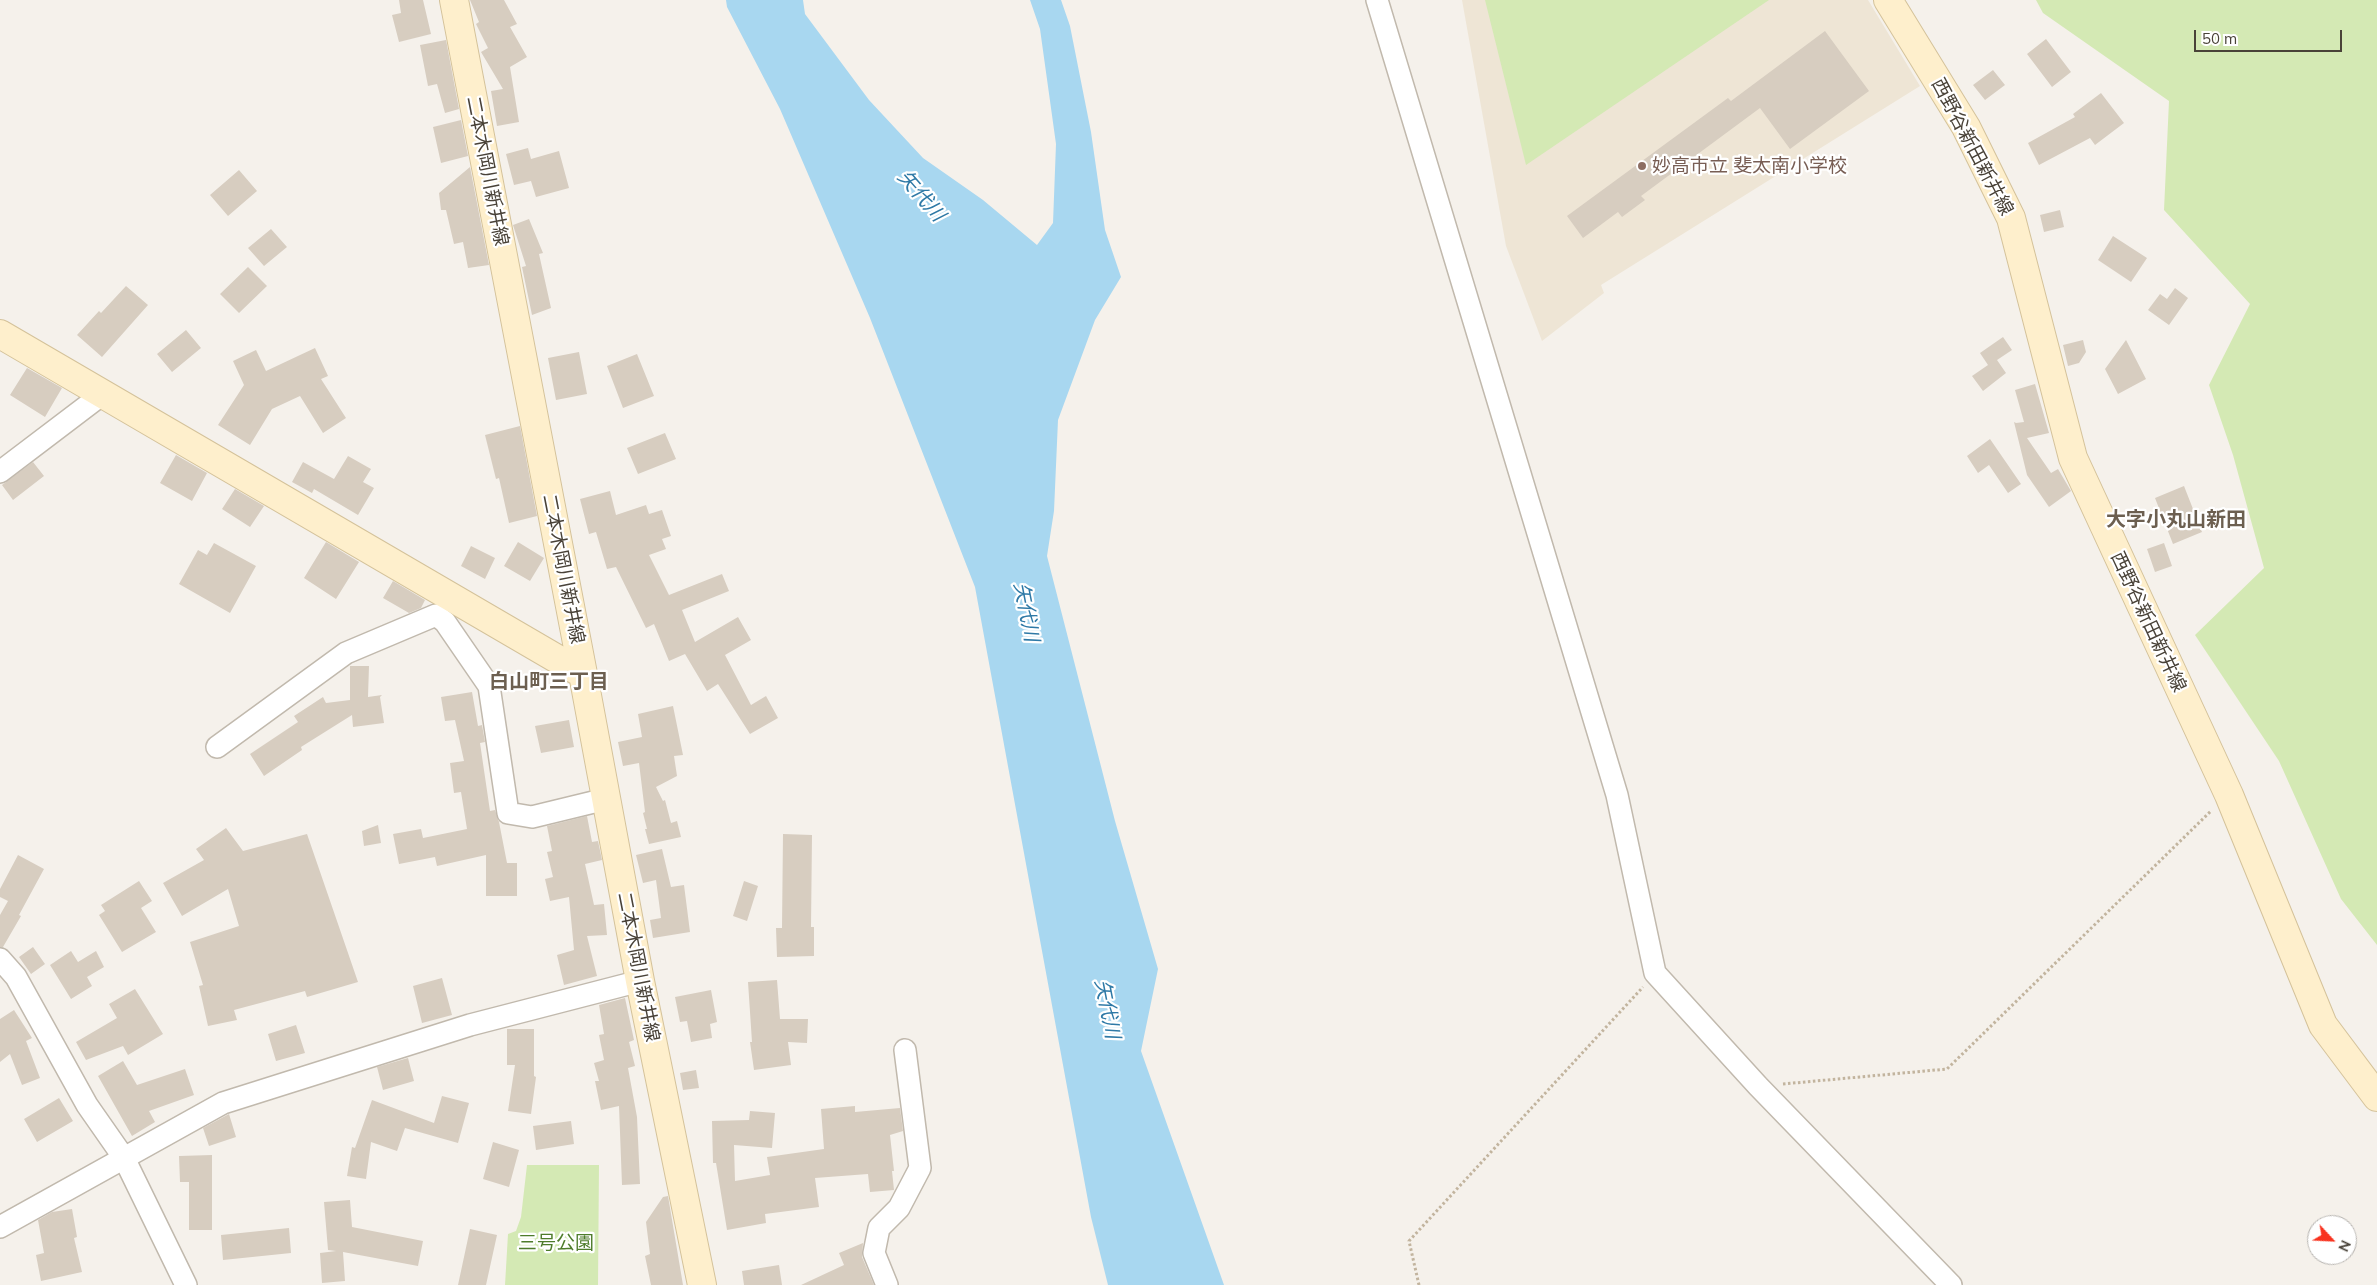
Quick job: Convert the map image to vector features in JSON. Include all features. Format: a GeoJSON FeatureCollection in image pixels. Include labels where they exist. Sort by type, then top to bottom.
{"type":"FeatureCollection","features":[{"type":"Feature","properties":{"kind":"main road","name":"二本木岡川新井線"},"geometry":{"type":"LineString","coordinates":[[454,0],[640,981],[702,1285]]}},
{"type":"Feature","properties":{"kind":"main road","name":"西野谷新田新井線"},"geometry":{"type":"LineString","coordinates":[[1888,0],[1966,127],[2011,218],[2073,458],[2229,795],[2324,1025],[2377,1097]]}},
{"type":"Feature","properties":{"kind":"main road"},"geometry":{"type":"LineString","coordinates":[[0,334],[104,393],[442,604],[583,674]]}},
{"type":"Feature","properties":{"kind":"street"},"geometry":{"type":"LineString","coordinates":[[1378,0],[1617,795],[1655,974],[1758,1086],[1951,1285]]}},
{"type":"Feature","properties":{"kind":"street"},"geometry":{"type":"LineString","coordinates":[[0,472],[104,393]]}},
{"type":"Feature","properties":{"kind":"street"},"geometry":{"type":"LineString","coordinates":[[217,747],[346,653],[442,604],[444,622],[490,686],[508,813],[532,817],[606,799]]}},
{"type":"Feature","properties":{"kind":"street"},"geometry":{"type":"LineString","coordinates":[[0,959],[16,977],[87,1105],[124,1158],[186,1285]]}},
{"type":"Feature","properties":{"kind":"street"},"geometry":{"type":"LineString","coordinates":[[0,1227],[223,1103],[470,1025],[640,981]]}},
{"type":"Feature","properties":{"kind":"street"},"geometry":{"type":"LineString","coordinates":[[887,1285],[874,1253],[878,1228],[899,1208],[920,1168],[905,1050]]}},
{"type":"Feature","properties":{"kind":"path"},"geometry":{"type":"LineString","coordinates":[[1758,1086],[1947,1069],[2229,795]]}},
{"type":"Feature","properties":{"kind":"path"},"geometry":{"type":"LineString","coordinates":[[1419,1285],[1409,1241],[1655,974]]}},
{"type":"Feature","properties":{"kind":"shaded area","name":"妙高市立 斐太南小学校"},"geometry":{"type":"Polygon","coordinates":[[[1462,0],[1868,0],[1920,86],[1601,285],[1604,293],[1542,341],[1506,246],[1462,0]]]}},
{"type":"Feature","properties":{"kind":"green space"},"geometry":{"type":"Polygon","coordinates":[[[1485,0],[1769,0],[1526,165],[1485,0]]]}},
{"type":"Feature","properties":{"kind":"green space"},"geometry":{"type":"Polygon","coordinates":[[[2036,0],[2377,0],[2377,945],[2341,899],[2279,761],[2195,635],[2264,568],[2233,455],[2209,385],[2250,304],[2164,210],[2169,101],[2043,13],[2036,0]]]}},
{"type":"Feature","properties":{"kind":"green space","name":"三号公園"},"geometry":{"type":"Polygon","coordinates":[[[527,1165],[599,1165],[598,1285],[505,1285],[508,1234],[516,1231],[521,1217],[527,1165]]]}},
{"type":"Feature","properties":{"kind":"water","name":"矢代川"},"geometry":{"type":"Polygon","coordinates":[[[726,0],[803,0],[805,14],[869,100],[923,158],[983,200],[1037,245],[1053,223],[1056,144],[1040,29],[1030,0],[1061,0],[1070,26],[1091,132],[1105,230],[1121,277],[1095,320],[1058,420],[1054,511],[1047,556],[1115,821],[1158,969],[1141,1051],[1224,1285],[1108,1285],[1091,1217],[975,587],[870,318],[780,109],[727,7],[726,0]]]}},
{"type":"Feature","properties":{"kind":"building"},"geometry":{"type":"Polygon","coordinates":[[[399,0],[423,0],[431,34],[399,42],[392,15],[401,13],[399,0]]]}},
{"type":"Feature","properties":{"kind":"building"},"geometry":{"type":"Polygon","coordinates":[[[470,0],[504,0],[517,24],[510,27],[527,57],[510,67],[519,122],[497,126],[491,91],[503,89],[481,52],[488,48],[476,24],[479,22],[470,0]]]}},
{"type":"Feature","properties":{"kind":"building"},"geometry":{"type":"Polygon","coordinates":[[[1825,31],[1869,91],[1790,149],[1760,108],[1641,196],[1645,200],[1622,217],[1618,212],[1583,238],[1567,216],[1728,98],[1731,101],[1825,31]]]}},
{"type":"Feature","properties":{"kind":"building"},"geometry":{"type":"Polygon","coordinates":[[[2046,39],[2071,72],[2052,87],[2027,54],[2046,39]]]}},
{"type":"Feature","properties":{"kind":"building"},"geometry":{"type":"Polygon","coordinates":[[[446,40],[459,109],[445,113],[437,84],[428,86],[420,45],[446,40]]]}},
{"type":"Feature","properties":{"kind":"building"},"geometry":{"type":"Polygon","coordinates":[[[1993,70],[2005,85],[1985,100],[1973,85],[1993,70]]]}},
{"type":"Feature","properties":{"kind":"building"},"geometry":{"type":"Polygon","coordinates":[[[2101,93],[2124,123],[2095,145],[2090,138],[2039,165],[2028,143],[2075,117],[2073,114],[2101,93]]]}},
{"type":"Feature","properties":{"kind":"building"},"geometry":{"type":"Polygon","coordinates":[[[461,120],[468,156],[441,163],[433,127],[461,120]]]}},
{"type":"Feature","properties":{"kind":"building"},"geometry":{"type":"Polygon","coordinates":[[[528,148],[531,159],[559,151],[569,188],[536,197],[531,181],[514,185],[506,154],[528,148]]]}},
{"type":"Feature","properties":{"kind":"building"},"geometry":{"type":"Polygon","coordinates":[[[470,167],[489,265],[468,268],[463,242],[454,244],[446,210],[441,210],[439,193],[470,167]]]}},
{"type":"Feature","properties":{"kind":"building"},"geometry":{"type":"Polygon","coordinates":[[[239,170],[257,191],[228,216],[210,195],[239,170]]]}},
{"type":"Feature","properties":{"kind":"building"},"geometry":{"type":"Polygon","coordinates":[[[2060,210],[2064,227],[2044,232],[2040,215],[2060,210]]]}},
{"type":"Feature","properties":{"kind":"building"},"geometry":{"type":"Polygon","coordinates":[[[529,219],[543,253],[539,254],[551,308],[532,315],[522,267],[526,266],[513,225],[529,219]]]}},
{"type":"Feature","properties":{"kind":"building"},"geometry":{"type":"Polygon","coordinates":[[[271,229],[287,247],[264,266],[248,248],[271,229]]]}},
{"type":"Feature","properties":{"kind":"building"},"geometry":{"type":"Polygon","coordinates":[[[2113,236],[2147,258],[2131,282],[2098,260],[2113,236]]]}},
{"type":"Feature","properties":{"kind":"building"},"geometry":{"type":"Polygon","coordinates":[[[248,267],[267,286],[239,313],[220,294],[248,267]]]}},
{"type":"Feature","properties":{"kind":"building"},"geometry":{"type":"Polygon","coordinates":[[[126,286],[148,305],[102,357],[77,335],[126,286]]]}},
{"type":"Feature","properties":{"kind":"building"},"geometry":{"type":"Polygon","coordinates":[[[2175,288],[2188,298],[2169,325],[2148,310],[2160,294],[2167,299],[2175,288]]]}},
{"type":"Feature","properties":{"kind":"building"},"geometry":{"type":"Polygon","coordinates":[[[186,330],[201,348],[172,372],[157,354],[186,330]]]}},
{"type":"Feature","properties":{"kind":"building"},"geometry":{"type":"Polygon","coordinates":[[[2003,337],[2012,350],[1997,360],[2006,373],[1983,391],[1972,376],[1988,365],[1980,353],[2003,337]]]}},
{"type":"Feature","properties":{"kind":"building"},"geometry":{"type":"Polygon","coordinates":[[[2083,340],[2086,352],[2079,363],[2068,366],[2063,345],[2083,340]]]}},
{"type":"Feature","properties":{"kind":"building"},"geometry":{"type":"Polygon","coordinates":[[[2126,340],[2146,379],[2118,394],[2105,369],[2126,340]]]}},
{"type":"Feature","properties":{"kind":"building"},"geometry":{"type":"Polygon","coordinates":[[[315,348],[328,376],[321,379],[346,418],[323,433],[300,396],[272,409],[250,445],[218,425],[244,385],[233,361],[256,350],[266,371],[315,348]]]}},
{"type":"Feature","properties":{"kind":"building"},"geometry":{"type":"Polygon","coordinates":[[[579,352],[587,394],[556,400],[548,358],[579,352]]]}},
{"type":"Feature","properties":{"kind":"building"},"geometry":{"type":"Polygon","coordinates":[[[637,354],[654,396],[623,408],[607,366],[637,354]]]}},
{"type":"Feature","properties":{"kind":"building"},"geometry":{"type":"Polygon","coordinates":[[[27,368],[62,388],[45,417],[10,395],[27,368]]]}},
{"type":"Feature","properties":{"kind":"building"},"geometry":{"type":"Polygon","coordinates":[[[2035,384],[2049,433],[2027,438],[2051,473],[2058,469],[2071,491],[2049,507],[2027,475],[2014,422],[2024,422],[2015,390],[2035,384]]]}},
{"type":"Feature","properties":{"kind":"building"},"geometry":{"type":"Polygon","coordinates":[[[520,426],[537,516],[509,523],[499,478],[496,479],[485,435],[520,426]]]}},
{"type":"Feature","properties":{"kind":"building"},"geometry":{"type":"Polygon","coordinates":[[[665,433],[676,459],[638,474],[627,448],[665,433]]]}},
{"type":"Feature","properties":{"kind":"building"},"geometry":{"type":"Polygon","coordinates":[[[1990,439],[2021,484],[2008,493],[1989,465],[1978,473],[1967,456],[1990,439]]]}},
{"type":"Feature","properties":{"kind":"building"},"geometry":{"type":"Polygon","coordinates":[[[176,455],[207,473],[192,501],[160,483],[176,455]]]}},
{"type":"Feature","properties":{"kind":"building"},"geometry":{"type":"Polygon","coordinates":[[[348,456],[371,469],[363,482],[374,488],[358,515],[314,489],[312,493],[292,482],[303,462],[334,479],[348,456]]]}},
{"type":"Feature","properties":{"kind":"building"},"geometry":{"type":"Polygon","coordinates":[[[33,462],[44,476],[13,500],[2,485],[33,462]]]}},
{"type":"Feature","properties":{"kind":"building"},"geometry":{"type":"Polygon","coordinates":[[[2184,486],[2202,532],[2173,544],[2155,498],[2184,486]]]}},
{"type":"Feature","properties":{"kind":"building"},"geometry":{"type":"Polygon","coordinates":[[[235,489],[264,506],[250,527],[222,509],[235,489]]]}},
{"type":"Feature","properties":{"kind":"building"},"geometry":{"type":"Polygon","coordinates":[[[610,491],[616,515],[646,505],[649,514],[662,510],[671,536],[662,539],[666,549],[649,555],[669,595],[722,574],[729,591],[682,610],[695,642],[738,617],[751,640],[725,655],[751,705],[766,696],[778,718],[750,734],[718,684],[707,691],[685,654],[669,661],[654,624],[646,628],[616,567],[607,569],[596,532],[589,534],[580,499],[610,491]]]}},
{"type":"Feature","properties":{"kind":"building"},"geometry":{"type":"Polygon","coordinates":[[[326,542],[359,562],[336,599],[304,578],[326,542]]]}},
{"type":"Feature","properties":{"kind":"building"},"geometry":{"type":"Polygon","coordinates":[[[518,542],[544,558],[530,581],[504,566],[518,542]]]}},
{"type":"Feature","properties":{"kind":"building"},"geometry":{"type":"Polygon","coordinates":[[[214,543],[256,566],[230,613],[179,584],[198,550],[207,555],[214,543]]]}},
{"type":"Feature","properties":{"kind":"building"},"geometry":{"type":"Polygon","coordinates":[[[2164,543],[2172,566],[2155,572],[2147,549],[2164,543]]]}},
{"type":"Feature","properties":{"kind":"building"},"geometry":{"type":"Polygon","coordinates":[[[471,546],[495,558],[485,579],[461,566],[471,546]]]}},
{"type":"Feature","properties":{"kind":"building"},"geometry":{"type":"Polygon","coordinates":[[[393,581],[425,600],[421,608],[409,613],[383,598],[393,581]]]}},
{"type":"Feature","properties":{"kind":"building"},"geometry":{"type":"Polygon","coordinates":[[[350,666],[369,666],[368,697],[382,695],[380,697],[384,723],[353,727],[352,715],[301,747],[302,750],[264,776],[250,754],[298,722],[294,716],[323,697],[326,703],[350,700],[350,666]]]}},
{"type":"Feature","properties":{"kind":"building"},"geometry":{"type":"Polygon","coordinates":[[[472,692],[478,726],[482,725],[485,742],[480,743],[490,811],[495,810],[499,822],[507,863],[517,863],[517,896],[486,896],[486,855],[437,866],[435,857],[399,864],[393,834],[421,829],[423,838],[467,829],[461,792],[454,793],[450,763],[464,761],[455,720],[445,721],[441,697],[472,692]]]}},
{"type":"Feature","properties":{"kind":"building"},"geometry":{"type":"Polygon","coordinates":[[[673,706],[683,755],[674,756],[677,776],[656,787],[663,801],[665,800],[671,823],[677,821],[681,837],[649,844],[643,813],[645,812],[639,763],[623,766],[618,742],[642,737],[638,714],[673,706]]]}},
{"type":"Feature","properties":{"kind":"building"},"geometry":{"type":"Polygon","coordinates":[[[569,720],[574,747],[541,753],[535,726],[569,720]]]}},
{"type":"Feature","properties":{"kind":"building"},"geometry":{"type":"Polygon","coordinates":[[[587,816],[592,842],[598,841],[602,860],[585,864],[594,905],[604,904],[607,935],[587,936],[597,976],[564,985],[557,955],[574,950],[569,897],[550,901],[545,879],[553,877],[547,852],[552,851],[547,826],[587,816]]]}},
{"type":"Feature","properties":{"kind":"building"},"geometry":{"type":"Polygon","coordinates":[[[378,825],[381,843],[364,846],[362,831],[378,825]]]}},
{"type":"Feature","properties":{"kind":"building"},"geometry":{"type":"Polygon","coordinates":[[[226,828],[243,851],[307,834],[358,982],[307,997],[305,991],[234,1010],[237,1020],[208,1026],[199,986],[203,985],[190,942],[239,926],[228,889],[182,916],[163,883],[204,860],[196,849],[226,828]]]}},
{"type":"Feature","properties":{"kind":"building"},"geometry":{"type":"Polygon","coordinates":[[[783,834],[812,835],[811,927],[814,927],[814,956],[777,957],[776,928],[782,928],[783,834]]]}},
{"type":"Feature","properties":{"kind":"building"},"geometry":{"type":"Polygon","coordinates":[[[662,849],[671,887],[684,885],[690,932],[653,938],[650,920],[661,918],[656,880],[643,883],[636,855],[662,849]]]}},
{"type":"Feature","properties":{"kind":"building"},"geometry":{"type":"Polygon","coordinates":[[[18,855],[44,869],[19,915],[21,916],[3,947],[0,947],[0,915],[8,901],[0,897],[0,889],[18,855]]]}},
{"type":"Feature","properties":{"kind":"building"},"geometry":{"type":"Polygon","coordinates":[[[139,881],[152,901],[141,908],[156,932],[122,952],[99,915],[105,911],[101,905],[139,881]]]}},
{"type":"Feature","properties":{"kind":"building"},"geometry":{"type":"Polygon","coordinates":[[[744,881],[758,886],[747,921],[733,916],[744,881]]]}},
{"type":"Feature","properties":{"kind":"building"},"geometry":{"type":"Polygon","coordinates":[[[33,947],[45,964],[31,974],[19,957],[33,947]]]}},
{"type":"Feature","properties":{"kind":"building"},"geometry":{"type":"Polygon","coordinates":[[[71,951],[78,962],[96,951],[104,967],[87,977],[92,986],[71,999],[50,965],[71,951]]]}},
{"type":"Feature","properties":{"kind":"building"},"geometry":{"type":"Polygon","coordinates":[[[442,978],[452,1015],[422,1023],[413,986],[442,978]]]}},
{"type":"Feature","properties":{"kind":"building"},"geometry":{"type":"Polygon","coordinates":[[[777,980],[780,1019],[808,1019],[807,1043],[788,1042],[791,1065],[754,1070],[750,1042],[752,1042],[748,982],[777,980]]]}},
{"type":"Feature","properties":{"kind":"building"},"geometry":{"type":"Polygon","coordinates":[[[135,989],[163,1034],[128,1055],[123,1046],[86,1060],[76,1042],[117,1018],[109,1004],[135,989]]]}},
{"type":"Feature","properties":{"kind":"building"},"geometry":{"type":"Polygon","coordinates":[[[711,990],[717,1022],[710,1024],[712,1038],[691,1042],[687,1021],[680,1022],[675,997],[711,990]]]}},
{"type":"Feature","properties":{"kind":"building"},"geometry":{"type":"Polygon","coordinates":[[[625,998],[634,1040],[629,1042],[635,1066],[628,1068],[637,1117],[640,1184],[622,1185],[619,1106],[601,1110],[595,1081],[599,1081],[594,1063],[604,1060],[599,1035],[604,1034],[599,1005],[625,998]]]}},
{"type":"Feature","properties":{"kind":"building"},"geometry":{"type":"Polygon","coordinates":[[[14,1010],[32,1038],[26,1041],[40,1078],[22,1085],[10,1054],[0,1062],[0,1019],[14,1010]]]}},
{"type":"Feature","properties":{"kind":"building"},"geometry":{"type":"Polygon","coordinates":[[[296,1025],[305,1053],[276,1061],[268,1034],[296,1025]]]}},
{"type":"Feature","properties":{"kind":"building"},"geometry":{"type":"Polygon","coordinates":[[[507,1029],[534,1029],[534,1076],[536,1077],[531,1114],[508,1111],[515,1065],[507,1065],[507,1029]]]}},
{"type":"Feature","properties":{"kind":"building"},"geometry":{"type":"Polygon","coordinates":[[[408,1058],[414,1081],[383,1090],[377,1067],[408,1058]]]}},
{"type":"Feature","properties":{"kind":"building"},"geometry":{"type":"Polygon","coordinates":[[[123,1061],[137,1085],[185,1069],[194,1095],[149,1111],[155,1122],[132,1136],[98,1076],[123,1061]]]}},
{"type":"Feature","properties":{"kind":"building"},"geometry":{"type":"Polygon","coordinates":[[[696,1070],[699,1088],[683,1090],[680,1073],[696,1070]]]}},
{"type":"Feature","properties":{"kind":"building"},"geometry":{"type":"Polygon","coordinates":[[[442,1096],[469,1103],[458,1143],[405,1128],[397,1151],[371,1142],[366,1179],[347,1176],[352,1147],[355,1148],[372,1100],[434,1123],[442,1096]]]}},
{"type":"Feature","properties":{"kind":"building"},"geometry":{"type":"Polygon","coordinates":[[[59,1098],[73,1121],[37,1142],[24,1119],[59,1098]]]}},
{"type":"Feature","properties":{"kind":"building"},"geometry":{"type":"Polygon","coordinates":[[[855,1106],[855,1112],[900,1108],[903,1131],[890,1135],[894,1190],[870,1192],[868,1174],[815,1178],[819,1207],[765,1214],[766,1223],[727,1230],[716,1163],[713,1163],[712,1121],[749,1120],[750,1111],[775,1113],[772,1148],[734,1145],[735,1181],[770,1175],[767,1157],[824,1149],[821,1109],[855,1106]]]}},
{"type":"Feature","properties":{"kind":"building"},"geometry":{"type":"Polygon","coordinates":[[[229,1114],[236,1137],[209,1146],[203,1128],[229,1114]]]}},
{"type":"Feature","properties":{"kind":"building"},"geometry":{"type":"Polygon","coordinates":[[[571,1121],[574,1144],[536,1150],[533,1126],[571,1121]]]}},
{"type":"Feature","properties":{"kind":"building"},"geometry":{"type":"Polygon","coordinates":[[[493,1142],[519,1150],[509,1187],[483,1179],[493,1142]]]}},
{"type":"Feature","properties":{"kind":"building"},"geometry":{"type":"Polygon","coordinates":[[[212,1155],[212,1230],[189,1230],[189,1182],[180,1182],[179,1156],[212,1155]]]}},
{"type":"Feature","properties":{"kind":"building"},"geometry":{"type":"Polygon","coordinates":[[[668,1196],[683,1285],[651,1285],[645,1256],[650,1254],[646,1222],[663,1197],[668,1196]]]}},
{"type":"Feature","properties":{"kind":"building"},"geometry":{"type":"Polygon","coordinates":[[[350,1200],[352,1227],[423,1241],[418,1266],[343,1252],[345,1281],[322,1283],[320,1253],[336,1251],[328,1250],[324,1202],[350,1200]]]}},
{"type":"Feature","properties":{"kind":"building"},"geometry":{"type":"Polygon","coordinates":[[[72,1209],[77,1237],[74,1238],[82,1272],[41,1281],[36,1255],[44,1253],[38,1220],[52,1212],[72,1209]]]}},
{"type":"Feature","properties":{"kind":"building"},"geometry":{"type":"Polygon","coordinates":[[[289,1228],[291,1253],[223,1260],[221,1235],[289,1228]]]}},
{"type":"Feature","properties":{"kind":"building"},"geometry":{"type":"Polygon","coordinates":[[[470,1229],[497,1235],[486,1285],[458,1285],[470,1229]]]}},
{"type":"Feature","properties":{"kind":"building"},"geometry":{"type":"Polygon","coordinates":[[[863,1243],[862,1257],[874,1285],[801,1285],[844,1265],[839,1253],[863,1243]]]}},
{"type":"Feature","properties":{"kind":"building"},"geometry":{"type":"Polygon","coordinates":[[[779,1265],[782,1285],[744,1285],[742,1271],[779,1265]]]}},
{"type":"Feature","properties":{"kind":"place","name":"妙高市立 斐太南小学校"},"geometry":{"type":"Point","coordinates":[1642,166]}},
{"type":"Feature","properties":{"kind":"district","name":"大字小丸山新田"},"geometry":{"type":"Point","coordinates":[2176,520]}},
{"type":"Feature","properties":{"kind":"district","name":"白山町三丁目"},"geometry":{"type":"Point","coordinates":[549,682]}}]}
